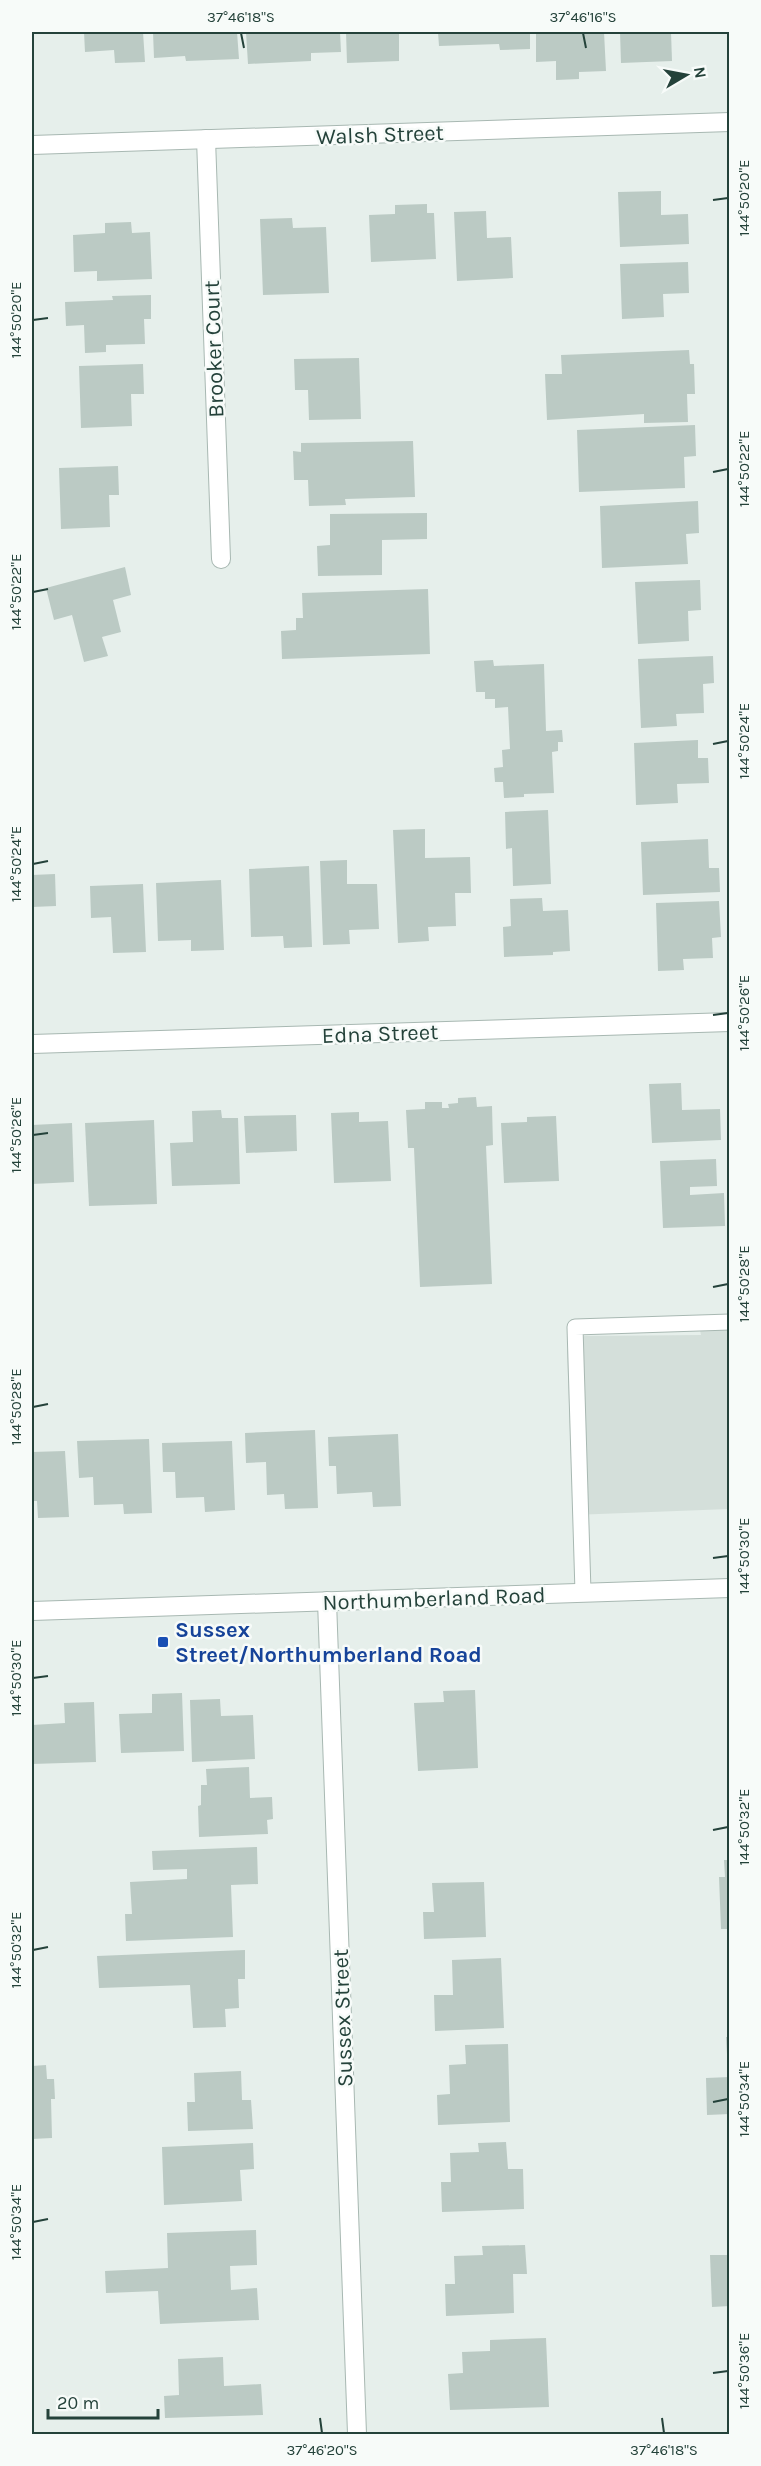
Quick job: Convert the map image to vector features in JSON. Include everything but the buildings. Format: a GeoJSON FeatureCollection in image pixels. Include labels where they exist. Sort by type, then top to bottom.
{"type":"FeatureCollection","features":[{"type":"Feature","properties":{"kind":"street","name":"Walsh Street"},"geometry":{"type":"LineString","coordinates":[[32,145],[729,122]]}},
{"type":"Feature","properties":{"kind":"street","name":"Brooker Court"},"geometry":{"type":"LineString","coordinates":[[206,139],[220,559]]}},
{"type":"Feature","properties":{"kind":"street","name":"Edna Street"},"geometry":{"type":"LineString","coordinates":[[32,1044],[729,1022]]}},
{"type":"Feature","properties":{"kind":"street","name":"Northumberland Road"},"geometry":{"type":"LineString","coordinates":[[32,1611],[729,1587]]}},
{"type":"Feature","properties":{"kind":"street","name":"Sussex Street"},"geometry":{"type":"LineString","coordinates":[[327,1601],[357,2434]]}},
{"type":"Feature","properties":{"kind":"lane"},"geometry":{"type":"LineString","coordinates":[[583,1592],[575,1327],[729,1322]]}},
{"type":"Feature","properties":{"kind":"shaded area"},"geometry":{"type":"Polygon","coordinates":[[[729,1322],[729,1509],[573,1515],[567,1350],[584,1336],[701,1335],[699,1324],[729,1322]]]}},
{"type":"Feature","properties":{"kind":"place","name":"Sussex Street/Northumberland Road"},"geometry":{"type":"Point","coordinates":[163,1642]}}]}
